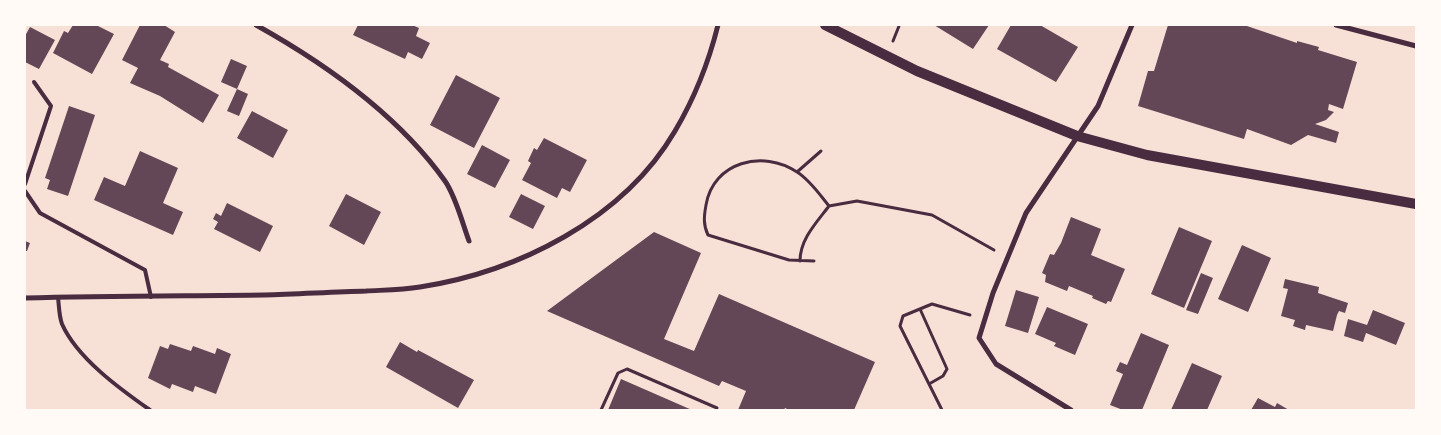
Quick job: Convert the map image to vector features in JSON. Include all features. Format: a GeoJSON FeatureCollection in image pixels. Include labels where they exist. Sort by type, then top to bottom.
{"type":"FeatureCollection","features":[{"type":"Feature","properties":{"kind":"main road"},"geometry":{"type":"LineString","coordinates":[[825,25],[917,71],[1076,136],[1147,155],[1416,204]]}},
{"type":"Feature","properties":{"kind":"street"},"geometry":{"type":"LineString","coordinates":[[256,25],[323,66],[369,102],[412,141],[446,183],[469,241]]}},
{"type":"Feature","properties":{"kind":"street"},"geometry":{"type":"LineString","coordinates":[[25,298],[301,294],[418,288],[466,279],[520,260],[564,238],[604,210],[642,176],[675,132],[710,54],[718,25]]}},
{"type":"Feature","properties":{"kind":"street"},"geometry":{"type":"LineString","coordinates":[[1071,410],[996,364],[979,338],[1026,213],[1076,136],[1098,106],[1132,25]]}},
{"type":"Feature","properties":{"kind":"street"},"geometry":{"type":"LineString","coordinates":[[1336,25],[1416,46]]}},
{"type":"Feature","properties":{"kind":"lane"},"geometry":{"type":"LineString","coordinates":[[25,184],[51,106],[34,82]]}},
{"type":"Feature","properties":{"kind":"lane"},"geometry":{"type":"LineString","coordinates":[[25,191],[40,214],[145,270],[151,297]]}},
{"type":"Feature","properties":{"kind":"lane"},"geometry":{"type":"LineString","coordinates":[[58,297],[62,323],[72,341],[104,374],[150,410]]}},
{"type":"Feature","properties":{"kind":"path"},"geometry":{"type":"LineString","coordinates":[[892,44],[900,26]]}},
{"type":"Feature","properties":{"kind":"path"},"geometry":{"type":"LineString","coordinates":[[797,172],[821,151]]}},
{"type":"Feature","properties":{"kind":"path"},"geometry":{"type":"LineString","coordinates":[[814,260],[789,260],[708,235],[704,224],[706,201],[713,186],[731,167],[750,160],[762,160],[797,172],[829,206]]}},
{"type":"Feature","properties":{"kind":"path"},"geometry":{"type":"LineString","coordinates":[[800,260],[800,250],[805,240],[829,206],[857,201],[932,215],[1008,257]]}},
{"type":"Feature","properties":{"kind":"path"},"geometry":{"type":"LineString","coordinates":[[942,410],[900,326],[903,316],[932,304],[985,320]]}},
{"type":"Feature","properties":{"kind":"path"},"geometry":{"type":"LineString","coordinates":[[920,309],[947,369],[943,376],[929,384]]}},
{"type":"Feature","properties":{"kind":"path"},"geometry":{"type":"LineString","coordinates":[[601,410],[618,373],[626,369],[717,408]]}},
{"type":"Feature","properties":{"kind":"building"},"geometry":{"type":"Polygon","coordinates":[[[73,25],[96,25],[114,34],[92,74],[53,53],[64,31],[68,33],[73,25]]]}},
{"type":"Feature","properties":{"kind":"building"},"geometry":{"type":"Polygon","coordinates":[[[140,25],[164,25],[175,32],[160,60],[169,64],[168,67],[219,95],[203,123],[160,96],[130,83],[138,68],[122,60],[140,25]]]}},
{"type":"Feature","properties":{"kind":"building"},"geometry":{"type":"Polygon","coordinates":[[[358,25],[412,25],[419,28],[416,36],[430,43],[422,59],[408,52],[405,59],[353,35],[358,25]]]}},
{"type":"Feature","properties":{"kind":"building"},"geometry":{"type":"Polygon","coordinates":[[[934,25],[989,25],[973,49],[934,25]]]}},
{"type":"Feature","properties":{"kind":"building"},"geometry":{"type":"Polygon","coordinates":[[[1011,25],[1040,25],[1078,47],[1056,82],[997,49],[1011,25]]]}},
{"type":"Feature","properties":{"kind":"building"},"geometry":{"type":"Polygon","coordinates":[[[1168,25],[1244,25],[1297,43],[1297,41],[1319,47],[1318,50],[1357,62],[1343,109],[1329,104],[1328,110],[1334,112],[1326,120],[1315,124],[1339,132],[1336,143],[1308,135],[1291,145],[1247,129],[1244,139],[1138,106],[1148,71],[1154,71],[1168,25]]]}},
{"type":"Feature","properties":{"kind":"building"},"geometry":{"type":"Polygon","coordinates":[[[30,27],[55,40],[39,69],[25,62],[25,36],[30,27]]]}},
{"type":"Feature","properties":{"kind":"building"},"geometry":{"type":"Polygon","coordinates":[[[231,59],[247,66],[237,89],[221,82],[231,59]]]}},
{"type":"Feature","properties":{"kind":"building"},"geometry":{"type":"Polygon","coordinates":[[[456,75],[500,98],[474,148],[430,125],[456,75]]]}},
{"type":"Feature","properties":{"kind":"building"},"geometry":{"type":"Polygon","coordinates":[[[237,89],[248,94],[239,116],[227,111],[237,89]]]}},
{"type":"Feature","properties":{"kind":"building"},"geometry":{"type":"Polygon","coordinates":[[[69,106],[95,115],[68,196],[47,189],[50,180],[45,178],[69,106]]]}},
{"type":"Feature","properties":{"kind":"building"},"geometry":{"type":"Polygon","coordinates":[[[252,111],[288,130],[273,158],[237,138],[252,111]]]}},
{"type":"Feature","properties":{"kind":"building"},"geometry":{"type":"Polygon","coordinates":[[[544,138],[587,160],[570,192],[562,188],[557,198],[522,180],[531,163],[528,161],[534,148],[537,150],[544,138]]]}},
{"type":"Feature","properties":{"kind":"building"},"geometry":{"type":"Polygon","coordinates":[[[482,145],[510,160],[495,188],[467,174],[482,145]]]}},
{"type":"Feature","properties":{"kind":"building"},"geometry":{"type":"Polygon","coordinates":[[[140,151],[178,168],[163,203],[183,212],[173,235],[94,200],[104,177],[125,186],[140,151]]]}},
{"type":"Feature","properties":{"kind":"building"},"geometry":{"type":"Polygon","coordinates":[[[346,194],[381,212],[364,245],[329,226],[346,194]]]}},
{"type":"Feature","properties":{"kind":"building"},"geometry":{"type":"Polygon","coordinates":[[[521,194],[545,206],[533,229],[509,217],[521,194]]]}},
{"type":"Feature","properties":{"kind":"building"},"geometry":{"type":"Polygon","coordinates":[[[227,203],[273,226],[260,252],[214,229],[218,222],[213,219],[216,213],[221,216],[227,203]]]}},
{"type":"Feature","properties":{"kind":"building"},"geometry":{"type":"Polygon","coordinates":[[[1071,217],[1101,229],[1091,255],[1125,269],[1111,302],[1108,301],[1106,304],[1092,298],[1093,296],[1069,286],[1067,291],[1045,282],[1046,275],[1042,273],[1050,254],[1054,255],[1061,243],[1071,217]]]}},
{"type":"Feature","properties":{"kind":"building"},"geometry":{"type":"Polygon","coordinates":[[[1179,227],[1212,241],[1184,308],[1151,294],[1179,227]]]}},
{"type":"Feature","properties":{"kind":"building"},"geometry":{"type":"Polygon","coordinates":[[[654,232],[701,253],[664,339],[694,351],[719,294],[875,362],[854,410],[789,410],[785,408],[784,410],[738,410],[746,391],[722,381],[719,386],[547,311],[654,232]]]}},
{"type":"Feature","properties":{"kind":"building"},"geometry":{"type":"Polygon","coordinates":[[[25,241],[30,243],[27,251],[25,251],[25,241]]]}},
{"type":"Feature","properties":{"kind":"building"},"geometry":{"type":"Polygon","coordinates":[[[1242,245],[1271,258],[1248,312],[1218,299],[1242,245]]]}},
{"type":"Feature","properties":{"kind":"building"},"geometry":{"type":"Polygon","coordinates":[[[1201,273],[1213,278],[1198,314],[1186,310],[1201,273]]]}},
{"type":"Feature","properties":{"kind":"building"},"geometry":{"type":"Polygon","coordinates":[[[1285,279],[1319,287],[1318,293],[1348,303],[1345,313],[1339,311],[1333,331],[1306,325],[1305,330],[1293,326],[1295,320],[1281,316],[1288,289],[1283,288],[1285,279]]]}},
{"type":"Feature","properties":{"kind":"building"},"geometry":{"type":"Polygon","coordinates":[[[1016,290],[1039,297],[1028,333],[1005,326],[1016,290]]]}},
{"type":"Feature","properties":{"kind":"building"},"geometry":{"type":"Polygon","coordinates":[[[1047,307],[1088,324],[1075,355],[1054,346],[1056,343],[1035,334],[1047,307]]]}},
{"type":"Feature","properties":{"kind":"building"},"geometry":{"type":"Polygon","coordinates":[[[1373,310],[1405,323],[1396,345],[1366,333],[1363,342],[1344,336],[1348,319],[1367,325],[1373,310]]]}},
{"type":"Feature","properties":{"kind":"building"},"geometry":{"type":"Polygon","coordinates":[[[1141,333],[1169,345],[1142,410],[1123,410],[1110,405],[1123,374],[1116,371],[1120,362],[1127,365],[1141,333]]]}},
{"type":"Feature","properties":{"kind":"building"},"geometry":{"type":"Polygon","coordinates":[[[400,342],[474,380],[458,408],[386,367],[400,342]]]}},
{"type":"Feature","properties":{"kind":"building"},"geometry":{"type":"Polygon","coordinates":[[[170,344],[191,351],[193,346],[215,354],[217,348],[231,354],[216,394],[195,386],[193,392],[172,384],[170,389],[148,378],[160,346],[168,349],[170,344]]]}},
{"type":"Feature","properties":{"kind":"building"},"geometry":{"type":"Polygon","coordinates":[[[1192,363],[1222,376],[1207,410],[1171,410],[1192,363]]]}},
{"type":"Feature","properties":{"kind":"building"},"geometry":{"type":"Polygon","coordinates":[[[621,379],[692,410],[608,410],[621,379]]]}},
{"type":"Feature","properties":{"kind":"building"},"geometry":{"type":"Polygon","coordinates":[[[1258,398],[1275,407],[1277,403],[1289,410],[1251,410],[1258,398]]]}}]}
